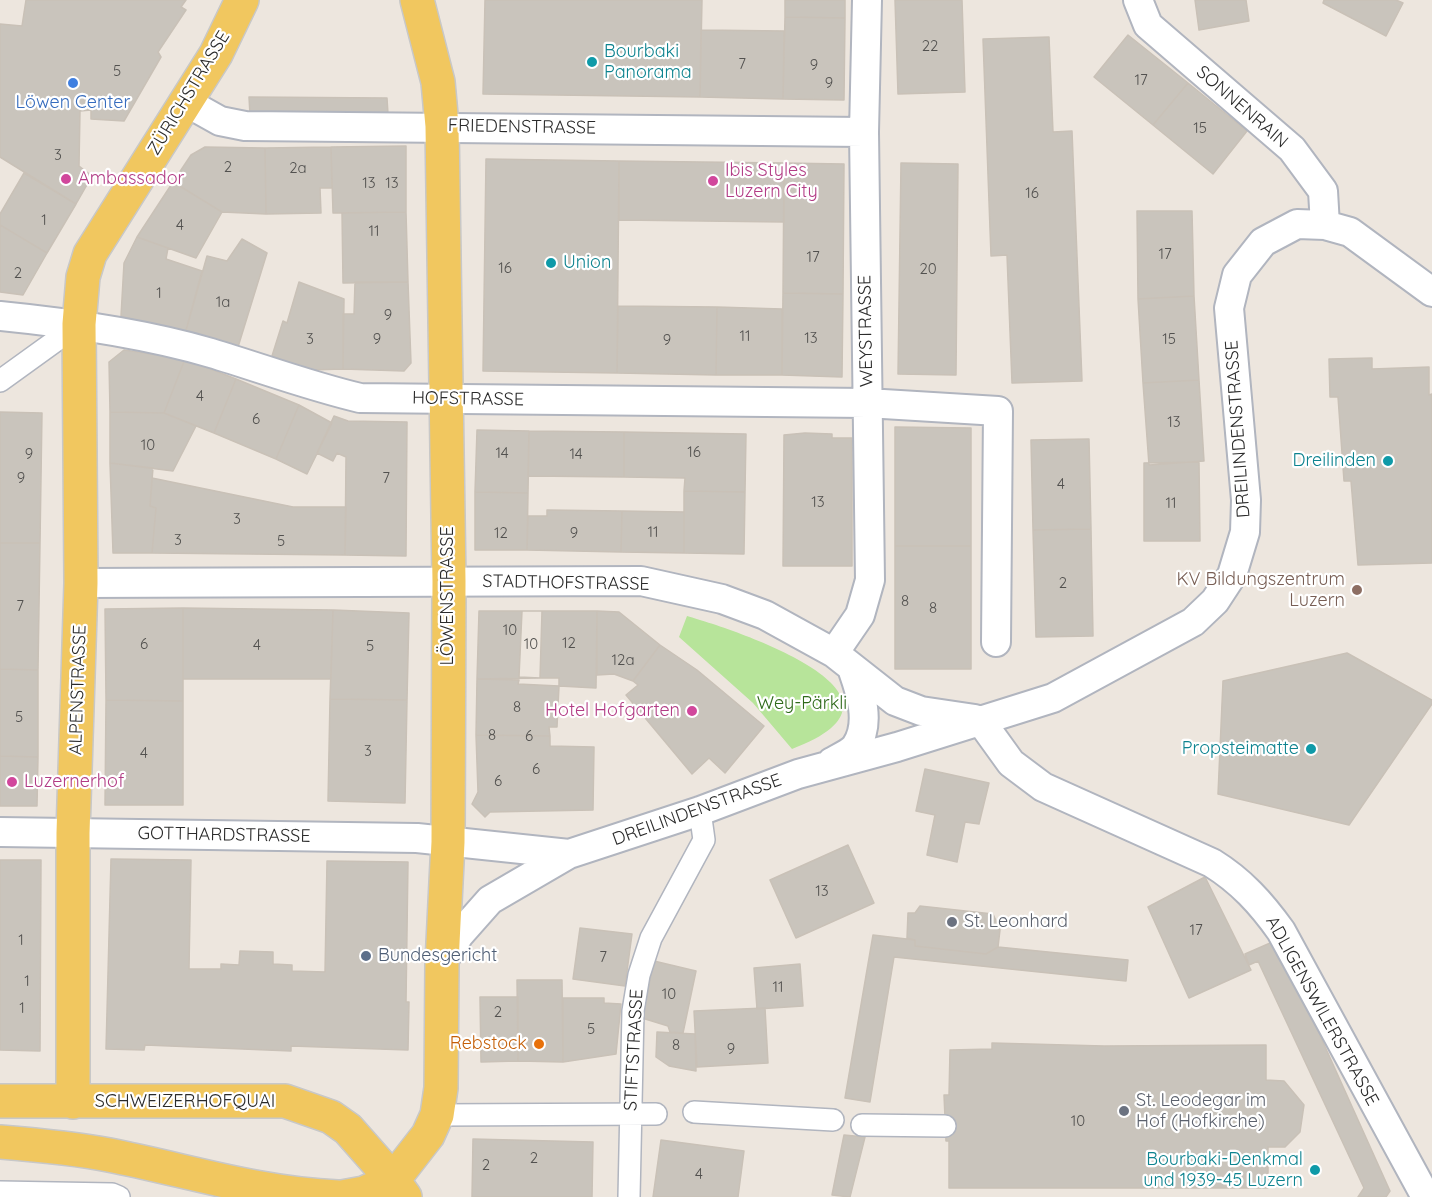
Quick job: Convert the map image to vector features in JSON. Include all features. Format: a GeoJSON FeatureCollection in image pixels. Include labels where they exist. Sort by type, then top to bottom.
{"type":"FeatureCollection","features":[{"type":"Feature","properties":{"kind":"main road","name":"ZÜRICHSTRASSE"},"geometry":{"type":"LineString","coordinates":[[80,386],[79,324],[83,277],[90,254],[216,54],[242,0]]}},
{"type":"Feature","properties":{"kind":"main road","name":"LÖWENSTRASSE"},"geometry":{"type":"LineString","coordinates":[[399,1188],[437,1115],[441,1088],[442,963],[448,842],[449,581],[442,126],[438,82],[417,0]]}},
{"type":"Feature","properties":{"kind":"main road","name":"ALPENSTRASSE"},"geometry":{"type":"LineString","coordinates":[[73,1102],[74,833],[81,582],[80,386]]}},
{"type":"Feature","properties":{"kind":"main road","name":"SCHWEIZERHOFQUAI"},"geometry":{"type":"LineString","coordinates":[[0,1101],[285,1101],[331,1117],[348,1129],[399,1188]]}},
{"type":"Feature","properties":{"kind":"main road","name":"SCHWEIZERHOFQUAI"},"geometry":{"type":"LineString","coordinates":[[73,1102],[114,1185]]}},
{"type":"Feature","properties":{"kind":"main road"},"geometry":{"type":"LineString","coordinates":[[0,1142],[56,1146],[114,1185],[340,1197],[377,1189],[399,1188]]}},
{"type":"Feature","properties":{"kind":"street","name":"WEYSTRASSE"},"geometry":{"type":"LineString","coordinates":[[843,662],[869,590],[864,132],[867,0]]}},
{"type":"Feature","properties":{"kind":"street","name":"SONNENRAIN"},"geometry":{"type":"LineString","coordinates":[[1138,0],[1148,25],[1292,149],[1323,191],[1325,225]]}},
{"type":"Feature","properties":{"kind":"street","name":"FRIEDENSTRASSE"},"geometry":{"type":"LineString","coordinates":[[186,102],[220,121],[245,126],[442,126],[864,132]]}},
{"type":"Feature","properties":{"kind":"street","name":"DREILINDENSTRASSE"},"geometry":{"type":"LineString","coordinates":[[442,963],[459,935],[490,900],[569,855],[700,812],[798,774],[1053,698],[1200,618],[1224,590],[1232,575],[1245,532],[1246,500],[1229,308],[1237,275],[1263,242],[1296,224],[1325,225],[1350,232],[1432,292]]}},
{"type":"Feature","properties":{"kind":"street","name":"HOFSTRASSE"},"geometry":{"type":"LineString","coordinates":[[0,316],[79,324],[210,353],[317,388],[360,398],[867,403],[998,411],[996,642]]}},
{"type":"Feature","properties":{"kind":"street"},"geometry":{"type":"LineString","coordinates":[[0,381],[79,324]]}},
{"type":"Feature","properties":{"kind":"street","name":"STADTHOFSTRASSE"},"geometry":{"type":"LineString","coordinates":[[81,582],[641,581],[722,599],[765,615],[843,662],[895,700],[921,711],[980,720]]}},
{"type":"Feature","properties":{"kind":"street","name":"DREILINDENSTRASSE"},"geometry":{"type":"LineString","coordinates":[[826,767],[855,747],[864,724],[862,697],[843,662]]}},
{"type":"Feature","properties":{"kind":"street","name":"ADLIGENSWILERSTRASSE"},"geometry":{"type":"LineString","coordinates":[[980,720],[1011,763],[1043,787],[1212,863],[1236,878],[1260,902],[1281,931],[1425,1197]]}},
{"type":"Feature","properties":{"kind":"street","name":"STIFTSTRASSE"},"geometry":{"type":"LineString","coordinates":[[629,1197],[633,1011],[639,975],[651,938],[704,840],[700,812]]}},
{"type":"Feature","properties":{"kind":"street","name":"GOTTHARDSTRASSE"},"geometry":{"type":"LineString","coordinates":[[0,831],[417,838],[448,842]]}},
{"type":"Feature","properties":{"kind":"street","name":"DREILINDENSTRASSE"},"geometry":{"type":"LineString","coordinates":[[448,842],[569,855]]}},
{"type":"Feature","properties":{"kind":"street"},"geometry":{"type":"LineString","coordinates":[[694,1112],[833,1120]]}},
{"type":"Feature","properties":{"kind":"street"},"geometry":{"type":"LineString","coordinates":[[437,1115],[656,1114]]}},
{"type":"Feature","properties":{"kind":"street"},"geometry":{"type":"LineString","coordinates":[[862,1125],[945,1126]]}},
{"type":"Feature","properties":{"kind":"street"},"geometry":{"type":"LineString","coordinates":[[0,1192],[114,1185]]}},
{"type":"Feature","properties":{"kind":"green space","name":"Wey-Pärkli"},"geometry":{"type":"Polygon","coordinates":[[[687,616],[745,636],[813,668],[835,688],[843,708],[831,729],[792,749],[753,703],[679,637],[687,616]]]}},
{"type":"Feature","properties":{"kind":"building","name":"Löwen Center"},"geometry":{"type":"Polygon","coordinates":[[[26,0],[186,0],[181,7],[186,10],[158,52],[161,57],[124,121],[91,119],[91,110],[80,111],[79,166],[92,176],[76,204],[0,157],[0,24],[22,26],[26,0]]]}},
{"type":"Feature","properties":{"kind":"building","name":"Bourbaki Panorama"},"geometry":{"type":"Polygon","coordinates":[[[485,0],[702,0],[700,97],[483,94],[485,0]]]}},
{"type":"Feature","properties":{"kind":"building"},"geometry":{"type":"Polygon","coordinates":[[[785,0],[845,0],[845,18],[785,17],[785,0]]]}},
{"type":"Feature","properties":{"kind":"building"},"geometry":{"type":"Polygon","coordinates":[[[895,0],[962,0],[965,92],[898,94],[895,0]]]}},
{"type":"Feature","properties":{"kind":"building"},"geometry":{"type":"Polygon","coordinates":[[[1195,0],[1246,0],[1249,21],[1199,30],[1195,0]]]}},
{"type":"Feature","properties":{"kind":"building"},"geometry":{"type":"Polygon","coordinates":[[[1324,0],[1396,0],[1403,3],[1386,36],[1323,3],[1324,0]]]}},
{"type":"Feature","properties":{"kind":"building"},"geometry":{"type":"Polygon","coordinates":[[[785,17],[845,18],[844,100],[783,99],[785,17]]]}},
{"type":"Feature","properties":{"kind":"building"},"geometry":{"type":"Polygon","coordinates":[[[701,30],[784,31],[783,99],[700,97],[701,30]]]}},
{"type":"Feature","properties":{"kind":"building"},"geometry":{"type":"Polygon","coordinates":[[[1128,35],[1188,83],[1153,125],[1094,77],[1128,35]]]}},
{"type":"Feature","properties":{"kind":"building"},"geometry":{"type":"Polygon","coordinates":[[[1049,37],[1053,132],[1072,131],[1082,381],[1012,383],[1007,255],[991,256],[983,39],[1049,37]]]}},
{"type":"Feature","properties":{"kind":"building"},"geometry":{"type":"Polygon","coordinates":[[[1188,83],[1247,131],[1213,174],[1153,125],[1188,83]]]}},
{"type":"Feature","properties":{"kind":"building"},"geometry":{"type":"Polygon","coordinates":[[[249,97],[387,98],[388,114],[250,115],[249,97]]]}},
{"type":"Feature","properties":{"kind":"building"},"geometry":{"type":"Polygon","coordinates":[[[406,146],[406,212],[333,213],[331,147],[406,146]]]}},
{"type":"Feature","properties":{"kind":"building"},"geometry":{"type":"Polygon","coordinates":[[[205,147],[265,148],[266,214],[222,212],[173,182],[191,155],[205,147]]]}},
{"type":"Feature","properties":{"kind":"building"},"geometry":{"type":"Polygon","coordinates":[[[331,147],[332,188],[320,188],[321,213],[266,214],[265,148],[331,147]]]}},
{"type":"Feature","properties":{"kind":"building","name":"Union"},"geometry":{"type":"Polygon","coordinates":[[[486,159],[619,161],[617,373],[483,371],[486,159]]]}},
{"type":"Feature","properties":{"kind":"building"},"geometry":{"type":"Polygon","coordinates":[[[619,161],[784,163],[784,222],[619,220],[619,161]]]}},
{"type":"Feature","properties":{"kind":"building"},"geometry":{"type":"Polygon","coordinates":[[[784,163],[844,164],[843,294],[783,293],[784,163]]]}},
{"type":"Feature","properties":{"kind":"building"},"geometry":{"type":"Polygon","coordinates":[[[901,163],[958,164],[956,375],[898,374],[901,163]]]}},
{"type":"Feature","properties":{"kind":"building"},"geometry":{"type":"Polygon","coordinates":[[[24,173],[76,204],[47,253],[0,225],[0,214],[24,173]]]}},
{"type":"Feature","properties":{"kind":"building"},"geometry":{"type":"Polygon","coordinates":[[[173,182],[222,212],[196,258],[137,237],[173,182]]]}},
{"type":"Feature","properties":{"kind":"building"},"geometry":{"type":"Polygon","coordinates":[[[1137,211],[1192,211],[1194,296],[1138,299],[1137,211]]]}},
{"type":"Feature","properties":{"kind":"building"},"geometry":{"type":"Polygon","coordinates":[[[406,212],[408,282],[343,283],[342,213],[406,212]]]}},
{"type":"Feature","properties":{"kind":"building"},"geometry":{"type":"Polygon","coordinates":[[[0,225],[47,253],[23,295],[0,292],[0,225]]]}},
{"type":"Feature","properties":{"kind":"building"},"geometry":{"type":"Polygon","coordinates":[[[137,237],[168,248],[166,259],[202,271],[185,334],[121,316],[124,263],[137,237]]]}},
{"type":"Feature","properties":{"kind":"building"},"geometry":{"type":"Polygon","coordinates":[[[242,239],[267,253],[238,347],[185,334],[207,256],[227,261],[242,239]]]}},
{"type":"Feature","properties":{"kind":"building"},"geometry":{"type":"Polygon","coordinates":[[[299,282],[344,299],[343,369],[310,370],[272,356],[283,321],[287,323],[299,282]]]}},
{"type":"Feature","properties":{"kind":"building"},"geometry":{"type":"Polygon","coordinates":[[[355,282],[408,282],[411,363],[404,371],[343,369],[343,314],[354,314],[355,282]]]}},
{"type":"Feature","properties":{"kind":"building"},"geometry":{"type":"Polygon","coordinates":[[[783,293],[843,294],[842,377],[782,375],[783,293]]]}},
{"type":"Feature","properties":{"kind":"building"},"geometry":{"type":"Polygon","coordinates":[[[1194,296],[1199,380],[1143,383],[1138,299],[1194,296]]]}},
{"type":"Feature","properties":{"kind":"building"},"geometry":{"type":"Polygon","coordinates":[[[618,306],[717,307],[716,375],[617,373],[618,306]]]}},
{"type":"Feature","properties":{"kind":"building"},"geometry":{"type":"Polygon","coordinates":[[[717,307],[782,309],[782,375],[716,375],[717,307]]]}},
{"type":"Feature","properties":{"kind":"building"},"geometry":{"type":"Polygon","coordinates":[[[124,350],[185,359],[164,413],[110,412],[109,362],[124,350]]]}},
{"type":"Feature","properties":{"kind":"building","name":"Dreilinden"},"geometry":{"type":"Polygon","coordinates":[[[1372,358],[1372,369],[1429,367],[1429,395],[1432,394],[1432,563],[1358,565],[1351,481],[1344,481],[1338,397],[1330,397],[1329,359],[1372,358]]]}},
{"type":"Feature","properties":{"kind":"building"},"geometry":{"type":"Polygon","coordinates":[[[185,359],[236,379],[214,433],[164,413],[185,359]]]}},
{"type":"Feature","properties":{"kind":"building"},"geometry":{"type":"Polygon","coordinates":[[[236,379],[299,405],[276,459],[214,433],[236,379]]]}},
{"type":"Feature","properties":{"kind":"building"},"geometry":{"type":"Polygon","coordinates":[[[1199,380],[1204,461],[1149,465],[1143,383],[1199,380]]]}},
{"type":"Feature","properties":{"kind":"building"},"geometry":{"type":"Polygon","coordinates":[[[299,405],[332,423],[307,474],[276,459],[299,405]]]}},
{"type":"Feature","properties":{"kind":"building"},"geometry":{"type":"Polygon","coordinates":[[[0,412],[42,413],[40,543],[0,543],[0,412]]]}},
{"type":"Feature","properties":{"kind":"building"},"geometry":{"type":"Polygon","coordinates":[[[110,412],[164,413],[196,426],[173,471],[110,463],[110,412]]]}},
{"type":"Feature","properties":{"kind":"building"},"geometry":{"type":"Polygon","coordinates":[[[334,416],[348,421],[407,422],[406,556],[345,555],[346,457],[337,453],[333,461],[317,453],[334,416]]]}},
{"type":"Feature","properties":{"kind":"building"},"geometry":{"type":"Polygon","coordinates":[[[895,427],[971,428],[971,546],[895,546],[895,427]]]}},
{"type":"Feature","properties":{"kind":"building"},"geometry":{"type":"Polygon","coordinates":[[[477,430],[529,431],[528,493],[475,492],[477,430]]]}},
{"type":"Feature","properties":{"kind":"building"},"geometry":{"type":"Polygon","coordinates":[[[529,431],[624,432],[624,477],[528,476],[529,431]]]}},
{"type":"Feature","properties":{"kind":"building"},"geometry":{"type":"Polygon","coordinates":[[[624,432],[746,434],[745,492],[684,491],[685,478],[624,477],[624,432]]]}},
{"type":"Feature","properties":{"kind":"building"},"geometry":{"type":"Polygon","coordinates":[[[832,434],[832,438],[852,438],[852,566],[783,566],[784,435],[832,434]]]}},
{"type":"Feature","properties":{"kind":"building"},"geometry":{"type":"Polygon","coordinates":[[[1089,439],[1091,529],[1033,530],[1031,440],[1089,439]]]}},
{"type":"Feature","properties":{"kind":"building"},"geometry":{"type":"Polygon","coordinates":[[[1199,462],[1200,541],[1144,541],[1144,463],[1199,462]]]}},
{"type":"Feature","properties":{"kind":"building"},"geometry":{"type":"Polygon","coordinates":[[[110,463],[153,468],[150,506],[156,508],[152,553],[113,553],[110,463]]]}},
{"type":"Feature","properties":{"kind":"building"},"geometry":{"type":"Polygon","coordinates":[[[152,478],[293,507],[346,507],[345,555],[152,553],[156,508],[150,506],[152,478]]]}},
{"type":"Feature","properties":{"kind":"building"},"geometry":{"type":"Polygon","coordinates":[[[684,491],[745,492],[744,554],[684,553],[684,491]]]}},
{"type":"Feature","properties":{"kind":"building"},"geometry":{"type":"Polygon","coordinates":[[[475,492],[528,493],[527,550],[475,550],[475,492]]]}},
{"type":"Feature","properties":{"kind":"building"},"geometry":{"type":"Polygon","coordinates":[[[547,510],[622,511],[621,552],[527,550],[528,516],[547,516],[547,510]]]}},
{"type":"Feature","properties":{"kind":"building"},"geometry":{"type":"Polygon","coordinates":[[[622,511],[684,512],[684,553],[621,552],[622,511]]]}},
{"type":"Feature","properties":{"kind":"building"},"geometry":{"type":"Polygon","coordinates":[[[1091,529],[1093,636],[1036,637],[1033,530],[1091,529]]]}},
{"type":"Feature","properties":{"kind":"building"},"geometry":{"type":"Polygon","coordinates":[[[0,543],[40,543],[38,670],[0,669],[0,543]]]}},
{"type":"Feature","properties":{"kind":"building"},"geometry":{"type":"Polygon","coordinates":[[[895,546],[971,546],[971,669],[895,669],[895,546]]]}},
{"type":"Feature","properties":{"kind":"building"},"geometry":{"type":"Polygon","coordinates":[[[183,608],[183,701],[106,700],[105,609],[183,608]]]}},
{"type":"Feature","properties":{"kind":"building"},"geometry":{"type":"Polygon","coordinates":[[[183,608],[333,610],[331,679],[183,679],[183,608]]]}},
{"type":"Feature","properties":{"kind":"building"},"geometry":{"type":"Polygon","coordinates":[[[333,610],[409,613],[407,700],[330,699],[333,610]]]}},
{"type":"Feature","properties":{"kind":"building"},"geometry":{"type":"Polygon","coordinates":[[[479,611],[542,611],[540,678],[477,679],[479,611]]]}},
{"type":"Feature","properties":{"kind":"building"},"geometry":{"type":"Polygon","coordinates":[[[522,611],[542,611],[540,678],[519,677],[522,611]]]}},
{"type":"Feature","properties":{"kind":"building"},"geometry":{"type":"Polygon","coordinates":[[[542,611],[597,611],[596,688],[559,686],[559,678],[540,678],[542,611]]]}},
{"type":"Feature","properties":{"kind":"building"},"geometry":{"type":"Polygon","coordinates":[[[597,611],[619,612],[660,645],[633,681],[614,674],[597,675],[597,611]]]}},
{"type":"Feature","properties":{"kind":"building","name":"Hotel Hofgarten"},"geometry":{"type":"Polygon","coordinates":[[[660,645],[697,670],[764,726],[725,773],[709,758],[692,774],[626,695],[638,685],[633,681],[660,645]]]}},
{"type":"Feature","properties":{"kind":"building","name":"Propsteimatte"},"geometry":{"type":"Polygon","coordinates":[[[1347,653],[1432,700],[1432,704],[1349,825],[1218,794],[1223,681],[1347,653]]]}},
{"type":"Feature","properties":{"kind":"building"},"geometry":{"type":"Polygon","coordinates":[[[0,669],[38,670],[38,757],[0,756],[0,669]]]}},
{"type":"Feature","properties":{"kind":"building"},"geometry":{"type":"Polygon","coordinates":[[[477,679],[519,680],[518,684],[559,686],[557,727],[549,727],[550,736],[476,735],[477,679]]]}},
{"type":"Feature","properties":{"kind":"building"},"geometry":{"type":"Polygon","coordinates":[[[330,699],[407,700],[405,803],[328,801],[330,699]]]}},
{"type":"Feature","properties":{"kind":"building"},"geometry":{"type":"Polygon","coordinates":[[[106,700],[183,701],[183,805],[105,805],[106,700]]]}},
{"type":"Feature","properties":{"kind":"building"},"geometry":{"type":"Polygon","coordinates":[[[476,735],[550,736],[550,746],[594,747],[593,810],[490,812],[485,817],[472,804],[478,792],[476,735]]]}},
{"type":"Feature","properties":{"kind":"building"},"geometry":{"type":"Polygon","coordinates":[[[0,756],[38,757],[37,806],[0,806],[0,756]]]}},
{"type":"Feature","properties":{"kind":"building"},"geometry":{"type":"Polygon","coordinates":[[[925,769],[989,783],[979,824],[965,822],[957,862],[927,855],[935,815],[916,811],[925,769]]]}},
{"type":"Feature","properties":{"kind":"building"},"geometry":{"type":"Polygon","coordinates":[[[848,845],[874,903],[796,938],[770,880],[848,845]]]}},
{"type":"Feature","properties":{"kind":"building","name":"Bundesgericht"},"geometry":{"type":"Polygon","coordinates":[[[111,859],[191,860],[189,969],[221,969],[221,964],[239,965],[240,951],[273,952],[273,964],[292,965],[292,971],[325,972],[327,861],[408,862],[406,1002],[409,1002],[408,1050],[291,1046],[291,1051],[145,1045],[144,1050],[106,1049],[111,859]]]}},
{"type":"Feature","properties":{"kind":"building"},"geometry":{"type":"Polygon","coordinates":[[[0,860],[41,860],[40,1051],[0,1050],[0,860]]]}},
{"type":"Feature","properties":{"kind":"building"},"geometry":{"type":"Polygon","coordinates":[[[1205,877],[1251,970],[1189,998],[1148,907],[1205,877]]]}},
{"type":"Feature","properties":{"kind":"building","name":"St. Leonhard"},"geometry":{"type":"Polygon","coordinates":[[[920,906],[993,914],[1000,930],[998,947],[986,954],[915,946],[915,940],[907,938],[908,913],[915,913],[920,906]]]}},
{"type":"Feature","properties":{"kind":"building"},"geometry":{"type":"Polygon","coordinates":[[[580,928],[632,934],[625,986],[573,979],[580,928]]]}},
{"type":"Feature","properties":{"kind":"building"},"geometry":{"type":"Polygon","coordinates":[[[873,935],[915,940],[915,946],[986,954],[998,947],[1128,960],[1126,981],[894,957],[870,1102],[845,1098],[873,935]]]}},
{"type":"Feature","properties":{"kind":"building"},"geometry":{"type":"Polygon","coordinates":[[[1277,940],[1390,1191],[1386,1197],[1358,1197],[1364,1188],[1258,961],[1249,965],[1245,954],[1277,940]]]}},
{"type":"Feature","properties":{"kind":"building"},"geometry":{"type":"Polygon","coordinates":[[[654,961],[696,971],[683,1033],[670,1032],[668,1026],[642,1018],[654,961]]]}},
{"type":"Feature","properties":{"kind":"building"},"geometry":{"type":"Polygon","coordinates":[[[800,964],[803,1006],[757,1009],[754,968],[800,964]]]}},
{"type":"Feature","properties":{"kind":"building"},"geometry":{"type":"Polygon","coordinates":[[[517,980],[562,980],[563,1062],[518,1061],[517,980]]]}},
{"type":"Feature","properties":{"kind":"building"},"geometry":{"type":"Polygon","coordinates":[[[480,997],[518,997],[518,1061],[481,1062],[480,997]]]}},
{"type":"Feature","properties":{"kind":"building"},"geometry":{"type":"Polygon","coordinates":[[[563,998],[604,998],[604,1003],[621,1004],[616,1054],[563,1062],[563,998]]]}},
{"type":"Feature","properties":{"kind":"building"},"geometry":{"type":"Polygon","coordinates":[[[765,1008],[768,1063],[697,1067],[694,1011],[765,1008]]]}},
{"type":"Feature","properties":{"kind":"building"},"geometry":{"type":"Polygon","coordinates":[[[657,1032],[695,1034],[696,1071],[669,1066],[656,1057],[657,1032]]]}},
{"type":"Feature","properties":{"kind":"building","name":"St. Leodegar im Hof (Hofkirche)"},"geometry":{"type":"Polygon","coordinates":[[[992,1043],[1104,1046],[1266,1045],[1266,1080],[1284,1081],[1304,1105],[1300,1132],[1285,1147],[1268,1147],[1268,1188],[949,1188],[949,1141],[946,1141],[944,1095],[949,1095],[950,1050],[992,1049],[992,1043]]]}},
{"type":"Feature","properties":{"kind":"building"},"geometry":{"type":"Polygon","coordinates":[[[844,1135],[865,1137],[850,1197],[832,1195],[844,1135]]]}},
{"type":"Feature","properties":{"kind":"building"},"geometry":{"type":"Polygon","coordinates":[[[473,1139],[593,1142],[592,1197],[472,1197],[473,1139]]]}},
{"type":"Feature","properties":{"kind":"building"},"geometry":{"type":"Polygon","coordinates":[[[661,1140],[744,1151],[738,1197],[653,1197],[661,1140]]]}},
{"type":"Feature","properties":{"kind":"place","name":"Bourbaki Panorama"},"geometry":{"type":"Point","coordinates":[592,62]}},
{"type":"Feature","properties":{"kind":"place","name":"Löwen Center"},"geometry":{"type":"Point","coordinates":[73,83]}},
{"type":"Feature","properties":{"kind":"place","name":"Ambassador"},"geometry":{"type":"Point","coordinates":[66,179]}},
{"type":"Feature","properties":{"kind":"place","name":"Ibis Styles Luzern City"},"geometry":{"type":"Point","coordinates":[713,181]}},
{"type":"Feature","properties":{"kind":"place","name":"Union"},"geometry":{"type":"Point","coordinates":[551,263]}},
{"type":"Feature","properties":{"kind":"place","name":"Dreilinden"},"geometry":{"type":"Point","coordinates":[1388,461]}},
{"type":"Feature","properties":{"kind":"place","name":"KV Bildungszentrum Luzern"},"geometry":{"type":"Point","coordinates":[1357,590]}},
{"type":"Feature","properties":{"kind":"place","name":"Hotel Hofgarten"},"geometry":{"type":"Point","coordinates":[692,711]}},
{"type":"Feature","properties":{"kind":"place","name":"Propsteimatte"},"geometry":{"type":"Point","coordinates":[1311,749]}},
{"type":"Feature","properties":{"kind":"place","name":"Luzernerhof"},"geometry":{"type":"Point","coordinates":[12,782]}},
{"type":"Feature","properties":{"kind":"place","name":"St. Leonhard"},"geometry":{"type":"Point","coordinates":[952,922]}},
{"type":"Feature","properties":{"kind":"place","name":"Bundesgericht"},"geometry":{"type":"Point","coordinates":[366,956]}},
{"type":"Feature","properties":{"kind":"place","name":"Rebstock"},"geometry":{"type":"Point","coordinates":[539,1044]}},
{"type":"Feature","properties":{"kind":"place","name":"St. Leodegar im Hof (Hofkirche)"},"geometry":{"type":"Point","coordinates":[1124,1111]}},
{"type":"Feature","properties":{"kind":"place","name":"Bourbaki-Denkmal und 1939-45 Luzern"},"geometry":{"type":"Point","coordinates":[1315,1170]}}]}
